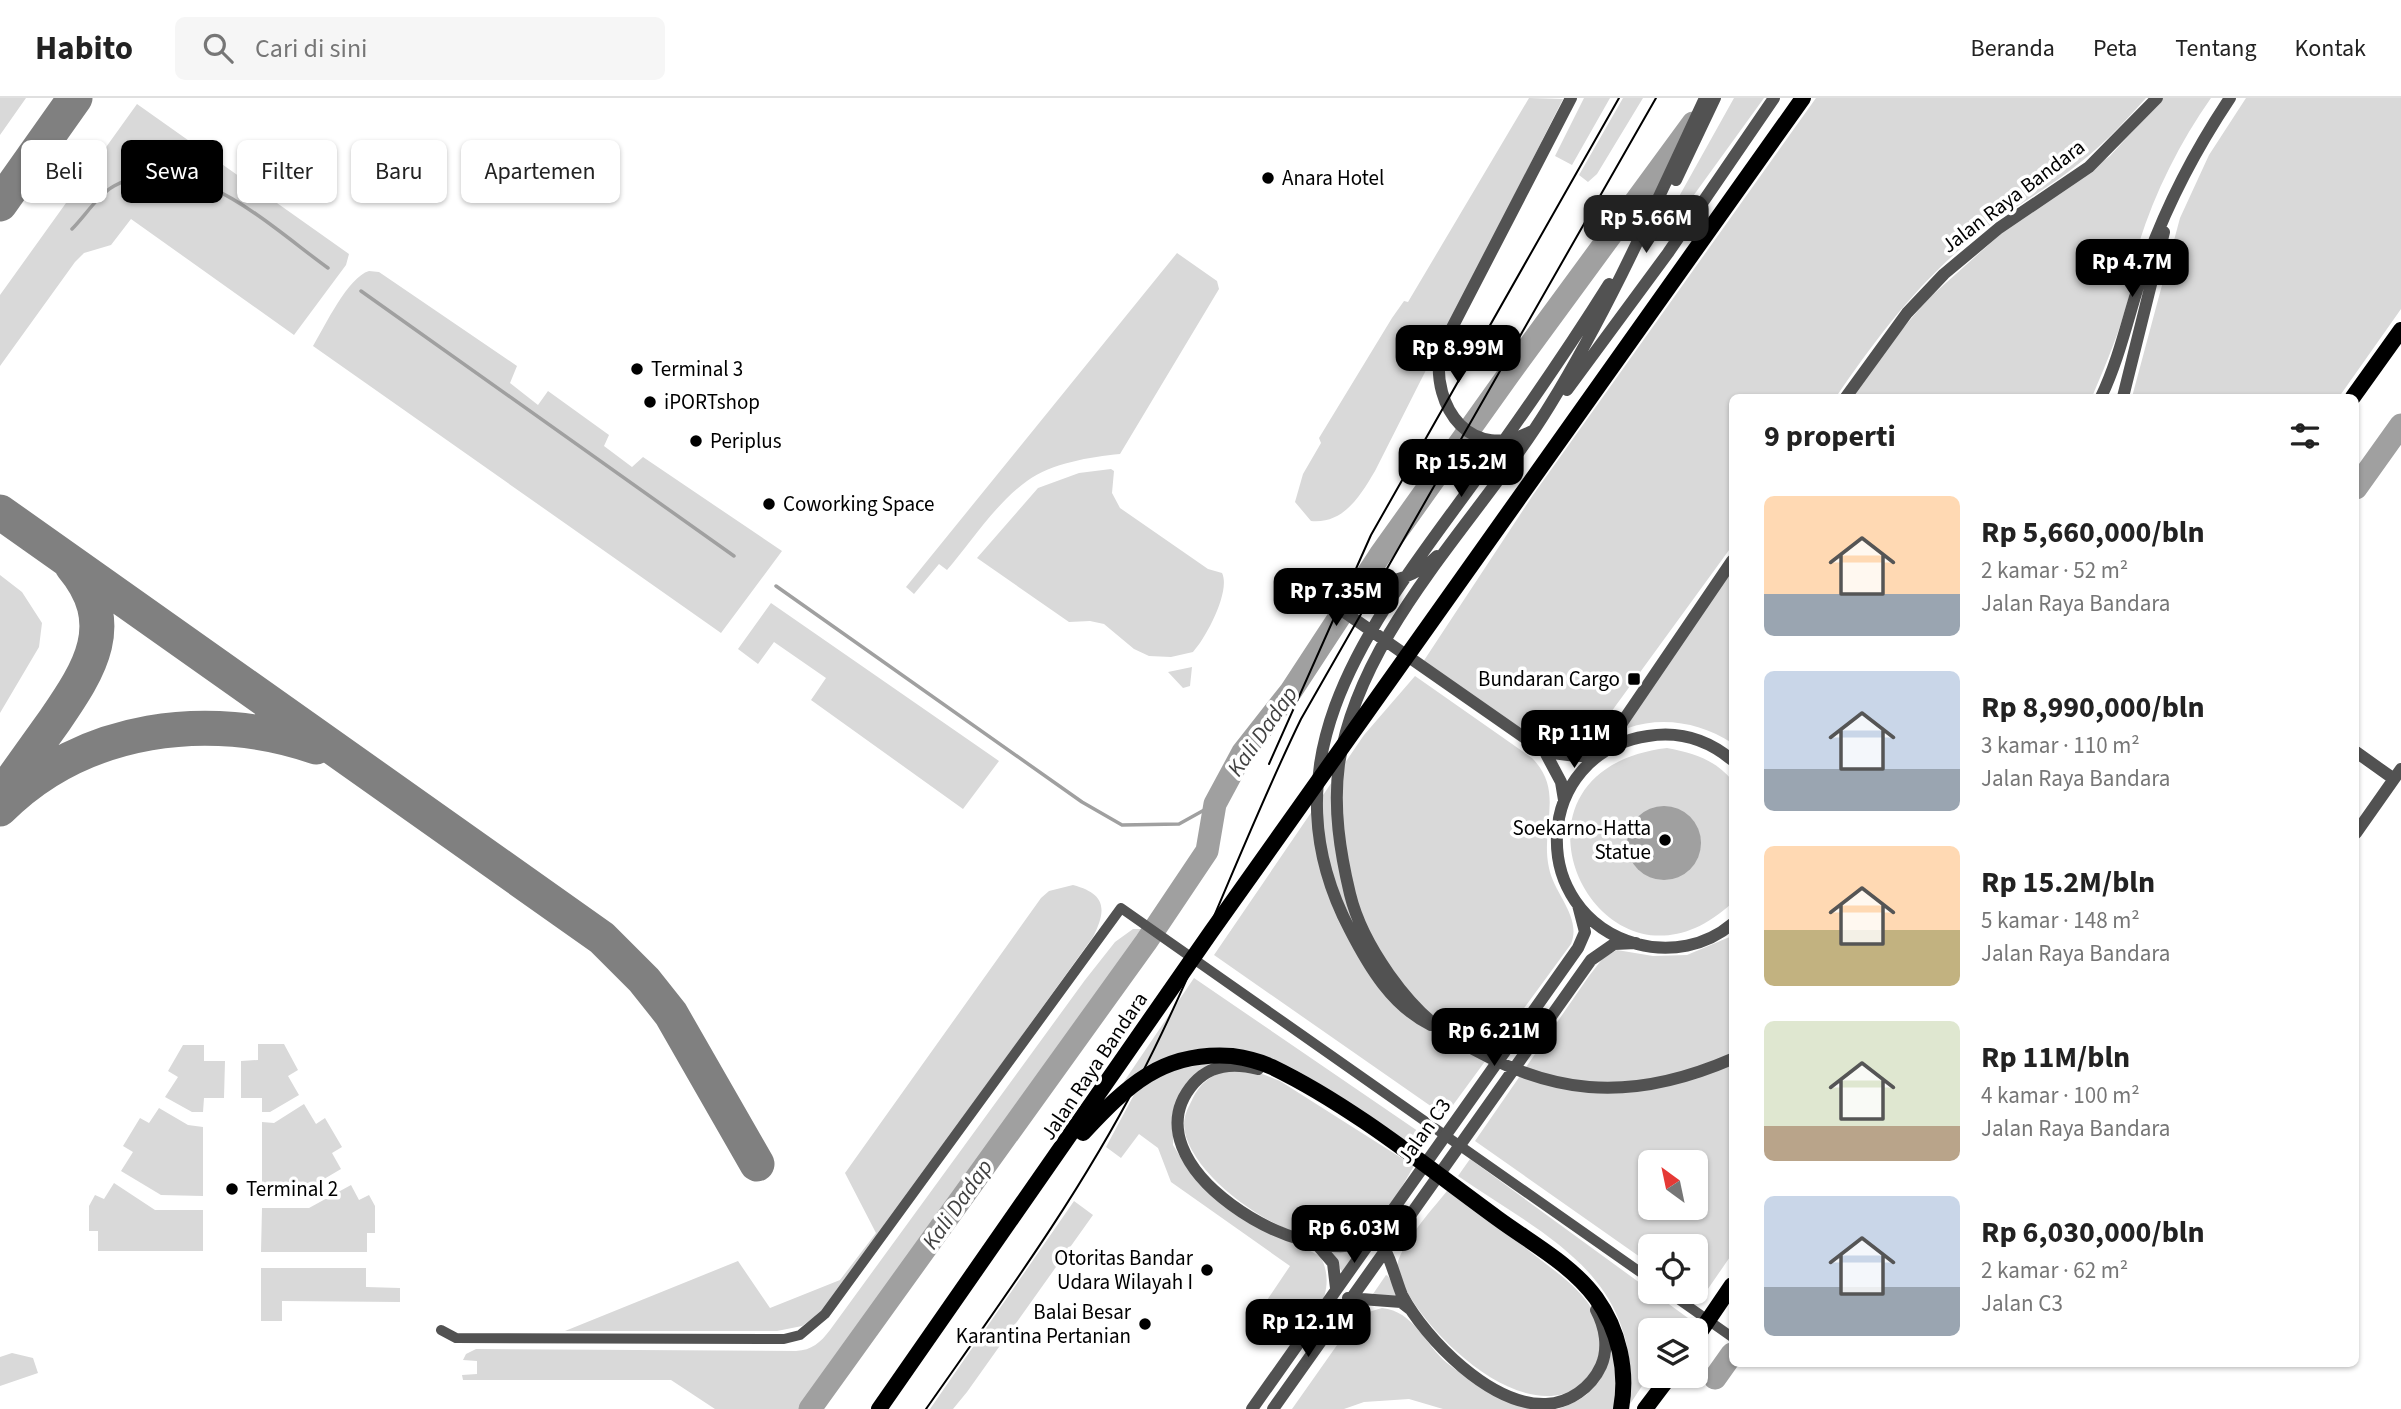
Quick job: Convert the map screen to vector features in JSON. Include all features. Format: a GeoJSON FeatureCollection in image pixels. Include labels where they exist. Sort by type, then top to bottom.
{"type":"FeatureCollection","features":[{"type":"Feature","properties":{"kind":"main road","name":"Jalan Raya Bandara"},"geometry":{"type":"LineString","coordinates":[[879,1409],[1044,1176],[1211,932],[1803,98]]}},
{"type":"Feature","properties":{"kind":"main road"},"geometry":{"type":"LineString","coordinates":[[2355,394],[2401,330]]}},
{"type":"Feature","properties":{"kind":"main road"},"geometry":{"type":"LineString","coordinates":[[1044,1176],[1111,1103],[1145,1074],[1161,1066],[1203,1057],[1236,1057],[1259,1061],[1308,1086],[1570,1269],[1604,1310],[1621,1356],[1624,1382],[1621,1409]]}},
{"type":"Feature","properties":{"kind":"main road"},"geometry":{"type":"LineString","coordinates":[[1708,1321],[1728,1292]]}},
{"type":"Feature","properties":{"kind":"main road"},"geometry":{"type":"LineString","coordinates":[[1645,1409],[1661,1388]]}},
{"type":"Feature","properties":{"kind":"street"},"geometry":{"type":"LineString","coordinates":[[1539,428],[1515,440],[1496,442],[1463,430],[1449,410],[1438,369],[1440,351],[1571,98]]}},
{"type":"Feature","properties":{"kind":"street"},"geometry":{"type":"LineString","coordinates":[[1437,1028],[1389,972],[1361,929],[1354,909],[1342,860],[1337,795],[1345,737],[1380,646],[1496,486],[1559,390],[1637,247],[1705,98]]}},
{"type":"Feature","properties":{"kind":"street"},"geometry":{"type":"LineString","coordinates":[[1716,98],[1670,191],[1575,338],[1373,622],[1327,722],[1321,766],[1319,817],[1325,866],[1345,921],[1374,973],[1413,1016],[1481,1055],[1534,1078],[1592,1087],[1629,1088],[1662,1084],[1729,1060]]}},
{"type":"Feature","properties":{"kind":"street"},"geometry":{"type":"LineString","coordinates":[[1729,758],[1704,741],[1662,734],[1628,740],[1601,752],[1576,757],[1545,752],[1317,593],[1322,577],[1367,584],[1389,582],[1405,578],[1429,564],[1539,428],[1668,253],[1774,98]]}},
{"type":"Feature","properties":{"kind":"street","name":"Jalan Raya Bandara"},"geometry":{"type":"LineString","coordinates":[[1848,394],[1907,313],[1944,274],[1999,228],[2089,167],[2157,98]]}},
{"type":"Feature","properties":{"kind":"street"},"geometry":{"type":"LineString","coordinates":[[2102,394],[2128,330],[2147,260],[2169,207],[2202,141],[2230,98]]}},
{"type":"Feature","properties":{"kind":"street"},"geometry":{"type":"LineString","coordinates":[[2124,394],[2158,265],[2169,207]]}},
{"type":"Feature","properties":{"kind":"street"},"geometry":{"type":"LineString","coordinates":[[1729,565],[1601,752],[1576,778],[1564,800],[1557,826],[1561,872],[1578,905],[1602,930],[1636,943],[1661,948],[1685,947],[1705,940],[1729,926]]}},
{"type":"Feature","properties":{"kind":"street"},"geometry":{"type":"LineString","coordinates":[[1545,752],[1561,782],[1564,800]]}},
{"type":"Feature","properties":{"kind":"street"},"geometry":{"type":"LineString","coordinates":[[2359,754],[2398,774],[2359,829]]}},
{"type":"Feature","properties":{"kind":"street","name":"Jalan C3"},"geometry":{"type":"LineString","coordinates":[[1252,1409],[1578,948],[1585,932],[1578,905]]}},
{"type":"Feature","properties":{"kind":"street"},"geometry":{"type":"LineString","coordinates":[[441,1330],[456,1338],[521,1339],[784,1339],[800,1335],[825,1314],[1121,908],[1638,1271]]}},
{"type":"Feature","properties":{"kind":"street","name":"Jalan C3"},"geometry":{"type":"LineString","coordinates":[[1273,1409],[1591,960],[1614,944],[1636,943]]}},
{"type":"Feature","properties":{"kind":"street"},"geometry":{"type":"LineString","coordinates":[[1308,1086],[1248,1066],[1214,1069],[1198,1079],[1188,1092],[1179,1113],[1177,1129],[1182,1150],[1190,1164],[1215,1192],[1259,1222],[1313,1241],[1344,1246],[1370,1239],[1385,1249],[1392,1272],[1411,1310],[1436,1344],[1476,1378],[1526,1402],[1548,1404],[1567,1399],[1586,1387],[1600,1368],[1605,1352],[1604,1330],[1590,1300],[1542,1250]]}},
{"type":"Feature","properties":{"kind":"street"},"geometry":{"type":"LineString","coordinates":[[1313,1241],[1333,1263],[1336,1290],[1350,1300],[1401,1302],[1411,1310]]}},
{"type":"Feature","properties":{"kind":"street"},"geometry":{"type":"LineString","coordinates":[[1685,1304],[1729,1335]]}},
{"type":"Feature","properties":{"kind":"shaded area"},"geometry":{"type":"Polygon","coordinates":[[[0,98],[26,98],[0,135],[0,98]]]}},
{"type":"Feature","properties":{"kind":"shaded area"},"geometry":{"type":"Polygon","coordinates":[[[1529,98],[1563,99],[1375,471],[1357,499],[1342,513],[1323,521],[1311,521],[1295,502],[1303,474],[1321,443],[1319,438],[1392,318],[1404,301],[1408,302],[1529,98]]]}},
{"type":"Feature","properties":{"kind":"shaded area"},"geometry":{"type":"Polygon","coordinates":[[[1584,98],[1610,98],[1572,165],[1555,156],[1584,98]]]}},
{"type":"Feature","properties":{"kind":"shaded area"},"geometry":{"type":"Polygon","coordinates":[[[1623,98],[1643,98],[1597,174],[1588,182],[1579,175],[1623,98]]]}},
{"type":"Feature","properties":{"kind":"shaded area"},"geometry":{"type":"Polygon","coordinates":[[[1734,98],[1764,98],[1670,228],[1666,224],[1667,218],[1734,98]]]}},
{"type":"Feature","properties":{"kind":"shaded area"},"geometry":{"type":"Polygon","coordinates":[[[1816,98],[2146,98],[2079,164],[1992,224],[1948,260],[1896,316],[1838,394],[1729,394],[1729,550],[1606,719],[1579,741],[1568,745],[1537,744],[1423,662],[1533,495],[1816,98]]]}},
{"type":"Feature","properties":{"kind":"shaded area"},"geometry":{"type":"Polygon","coordinates":[[[2163,98],[2211,98],[2179,150],[2153,205],[2139,243],[2121,322],[2093,394],[1855,394],[1892,341],[1928,299],[2004,231],[2110,156],[2163,98]]]}},
{"type":"Feature","properties":{"kind":"shaded area"},"geometry":{"type":"Polygon","coordinates":[[[2246,98],[2401,98],[2401,309],[2341,394],[2133,394],[2180,218],[2209,155],[2246,98]]]}},
{"type":"Feature","properties":{"kind":"shaded area"},"geometry":{"type":"Polygon","coordinates":[[[137,104],[188,140],[121,140],[121,203],[223,203],[223,165],[237,175],[237,203],[277,203],[349,254],[346,265],[294,335],[131,219],[111,245],[84,253],[75,262],[0,366],[0,295],[66,203],[107,203],[107,146],[137,104]]]}},
{"type":"Feature","properties":{"kind":"shaded area"},"geometry":{"type":"Polygon","coordinates":[[[1177,253],[1217,281],[1219,289],[1120,454],[1060,465],[1027,481],[995,511],[947,570],[939,564],[914,594],[906,587],[1177,253]]]}},
{"type":"Feature","properties":{"kind":"shaded area"},"geometry":{"type":"Polygon","coordinates":[[[369,271],[379,272],[517,366],[510,383],[538,405],[548,391],[609,435],[604,446],[632,467],[643,457],[782,551],[721,633],[313,346],[345,292],[361,275],[369,271]]]}},
{"type":"Feature","properties":{"kind":"shaded area"},"geometry":{"type":"Polygon","coordinates":[[[1111,469],[1114,471],[1112,493],[1120,508],[1208,569],[1222,573],[1224,581],[1220,602],[1210,626],[1193,652],[1171,657],[1149,656],[1134,649],[1104,624],[1090,621],[1069,622],[977,558],[1038,488],[1079,473],[1111,469]]]}},
{"type":"Feature","properties":{"kind":"shaded area"},"geometry":{"type":"Polygon","coordinates":[[[1729,572],[1729,741],[1695,726],[1655,722],[1628,728],[1625,721],[1729,572]]]}},
{"type":"Feature","properties":{"kind":"shaded area"},"geometry":{"type":"Polygon","coordinates":[[[0,575],[22,592],[42,623],[39,647],[0,713],[0,575]]]}},
{"type":"Feature","properties":{"kind":"shaded area"},"geometry":{"type":"Polygon","coordinates":[[[771,603],[999,761],[963,809],[811,700],[826,678],[774,642],[758,664],[738,649],[771,603]]]}},
{"type":"Feature","properties":{"kind":"shaded area"},"geometry":{"type":"Polygon","coordinates":[[[1192,667],[1190,686],[1183,688],[1168,672],[1192,667]]]}},
{"type":"Feature","properties":{"kind":"shaded area"},"geometry":{"type":"Polygon","coordinates":[[[1415,676],[1532,758],[1542,771],[1550,796],[1547,838],[1549,868],[1573,924],[1571,944],[1445,1116],[1214,955],[1364,735],[1415,676]]]}},
{"type":"Feature","properties":{"kind":"shaded area"},"geometry":{"type":"Polygon","coordinates":[[[1667,748],[1702,758],[1729,777],[1729,905],[1684,932],[1640,933],[1604,913],[1580,880],[1570,839],[1579,799],[1610,766],[1667,748]]]}},
{"type":"Feature","properties":{"kind":"shaded area"},"geometry":{"type":"Polygon","coordinates":[[[1664,806],[1678,809],[1690,817],[1698,829],[1701,843],[1698,857],[1690,869],[1678,877],[1664,880],[1650,877],[1638,869],[1630,857],[1627,843],[1630,829],[1638,817],[1650,809],[1664,806]]]}},
{"type":"Feature","properties":{"kind":"shaded area"},"geometry":{"type":"Polygon","coordinates":[[[1073,885],[1092,893],[1101,904],[1102,911],[1093,937],[823,1311],[802,1326],[777,1331],[565,1331],[738,1261],[770,1308],[840,1280],[876,1233],[845,1173],[1041,898],[1049,891],[1073,885]]]}},
{"type":"Feature","properties":{"kind":"shaded area"},"geometry":{"type":"Polygon","coordinates":[[[1133,929],[1144,929],[801,1409],[715,1409],[671,1380],[463,1380],[462,1375],[477,1374],[477,1361],[463,1360],[466,1354],[476,1349],[796,1351],[815,1345],[830,1330],[1085,980],[1115,942],[1133,929]]]}},
{"type":"Feature","properties":{"kind":"shaded area"},"geometry":{"type":"Polygon","coordinates":[[[1729,937],[1729,1258],[1708,1289],[1708,1234],[1638,1234],[1638,1256],[1475,1141],[1589,976],[1603,958],[1617,950],[1653,956],[1687,955],[1729,937]]]}},
{"type":"Feature","properties":{"kind":"shaded area"},"geometry":{"type":"Polygon","coordinates":[[[1194,978],[1428,1138],[1417,1155],[1327,1089],[1276,1060],[1251,1052],[1218,1051],[1121,1086],[1194,978]]]}},
{"type":"Feature","properties":{"kind":"shaded area"},"geometry":{"type":"Polygon","coordinates":[[[258,1044],[284,1044],[298,1070],[288,1076],[299,1095],[270,1112],[262,1112],[262,1098],[241,1098],[241,1061],[258,1060],[258,1044]]]}},
{"type":"Feature","properties":{"kind":"shaded area"},"geometry":{"type":"Polygon","coordinates":[[[183,1045],[204,1045],[204,1061],[225,1061],[224,1098],[204,1098],[203,1112],[192,1112],[165,1097],[178,1077],[168,1071],[183,1045]]]}},
{"type":"Feature","properties":{"kind":"shaded area"},"geometry":{"type":"Polygon","coordinates":[[[1224,1060],[1186,1084],[1174,1111],[1173,1145],[1187,1168],[1231,1211],[1320,1256],[1327,1277],[1324,1299],[1313,1318],[1297,1334],[1261,1309],[1290,1266],[1171,1182],[1158,1148],[1139,1134],[1121,1158],[1106,1147],[1136,1091],[1169,1071],[1224,1060]]]}},
{"type":"Feature","properties":{"kind":"shaded area"},"geometry":{"type":"Polygon","coordinates":[[[1227,1070],[1252,1070],[1280,1081],[1414,1166],[1376,1225],[1359,1238],[1337,1242],[1310,1238],[1253,1211],[1205,1169],[1190,1147],[1184,1125],[1186,1112],[1202,1085],[1227,1070]]]}},
{"type":"Feature","properties":{"kind":"shaded area"},"geometry":{"type":"Polygon","coordinates":[[[304,1104],[316,1124],[325,1118],[342,1147],[332,1153],[341,1169],[302,1192],[262,1194],[262,1122],[274,1123],[304,1104]]]}},
{"type":"Feature","properties":{"kind":"shaded area"},"geometry":{"type":"Polygon","coordinates":[[[159,1108],[188,1125],[203,1127],[203,1196],[161,1195],[121,1171],[133,1152],[123,1146],[140,1118],[149,1123],[159,1108]]]}},
{"type":"Feature","properties":{"kind":"shaded area"},"geometry":{"type":"Polygon","coordinates":[[[1470,1159],[1638,1282],[1638,1304],[1669,1304],[1688,1318],[1638,1318],[1638,1388],[1641,1388],[1630,1404],[1629,1360],[1620,1323],[1604,1292],[1582,1266],[1555,1242],[1458,1176],[1470,1159]]]}},
{"type":"Feature","properties":{"kind":"shaded area"},"geometry":{"type":"Polygon","coordinates":[[[114,1183],[155,1210],[203,1210],[203,1251],[98,1251],[98,1231],[89,1231],[89,1206],[95,1195],[104,1199],[114,1183]]]}},
{"type":"Feature","properties":{"kind":"shaded area"},"geometry":{"type":"Polygon","coordinates":[[[351,1185],[359,1200],[369,1195],[375,1206],[375,1233],[367,1233],[367,1252],[261,1252],[262,1208],[309,1208],[351,1185]]]}},
{"type":"Feature","properties":{"kind":"shaded area"},"geometry":{"type":"Polygon","coordinates":[[[1450,1187],[1564,1278],[1592,1309],[1600,1329],[1600,1351],[1593,1370],[1575,1388],[1563,1394],[1541,1396],[1519,1391],[1496,1381],[1474,1366],[1436,1331],[1420,1312],[1398,1277],[1398,1262],[1402,1251],[1450,1187]]]}},
{"type":"Feature","properties":{"kind":"shaded area"},"geometry":{"type":"Polygon","coordinates":[[[1074,1201],[1093,1215],[953,1409],[930,1409],[1074,1201]]]}},
{"type":"Feature","properties":{"kind":"shaded area"},"geometry":{"type":"Polygon","coordinates":[[[1327,1247],[1355,1254],[1342,1272],[1327,1247]]]}},
{"type":"Feature","properties":{"kind":"shaded area"},"geometry":{"type":"Polygon","coordinates":[[[261,1268],[366,1268],[366,1287],[400,1288],[400,1302],[282,1301],[282,1321],[261,1321],[261,1268]]]}},
{"type":"Feature","properties":{"kind":"shaded area"},"geometry":{"type":"Polygon","coordinates":[[[1386,1275],[1388,1276],[1401,1298],[1373,1294],[1386,1275]]]}},
{"type":"Feature","properties":{"kind":"shaded area"},"geometry":{"type":"Polygon","coordinates":[[[1382,1308],[1403,1315],[1439,1356],[1467,1377],[1501,1396],[1535,1409],[1443,1409],[1409,1399],[1364,1402],[1344,1409],[1292,1409],[1354,1321],[1365,1313],[1382,1308]]]}},
{"type":"Feature","properties":{"kind":"shaded area"},"geometry":{"type":"Polygon","coordinates":[[[1612,1339],[1617,1365],[1616,1409],[1558,1409],[1581,1398],[1597,1383],[1607,1364],[1612,1339]]]}},
{"type":"Feature","properties":{"kind":"shaded area"},"geometry":{"type":"Polygon","coordinates":[[[12,1353],[33,1358],[38,1373],[0,1386],[0,1357],[12,1353]]]}},
{"type":"Feature","properties":{"kind":"waterway","name":"Kali Dadap"},"geometry":{"type":"LineString","coordinates":[[810,1409],[1146,942],[1207,851],[1215,804],[1243,752],[1291,691],[1380,555],[1509,374],[1693,123]]}},
{"type":"Feature","properties":{"kind":"waterway"},"geometry":{"type":"LineString","coordinates":[[72,229],[97,200],[114,186],[142,176],[170,175],[199,183],[227,196],[255,213],[328,268]]}},
{"type":"Feature","properties":{"kind":"waterway"},"geometry":{"type":"LineString","coordinates":[[361,291],[734,556]]}},
{"type":"Feature","properties":{"kind":"waterway","name":"Kali Dadap"},"geometry":{"type":"LineString","coordinates":[[2359,484],[2401,425]]}},
{"type":"Feature","properties":{"kind":"waterway"},"geometry":{"type":"LineString","coordinates":[[776,586],[1082,802],[1122,825],[1179,824],[1215,804]]}},
{"type":"Feature","properties":{"kind":"waterway","name":"Kali Dadap"},"geometry":{"type":"LineString","coordinates":[[1715,1378],[1729,1358]]}},
{"type":"Feature","properties":{"kind":"taxiway"},"geometry":{"type":"LineString","coordinates":[[0,204],[75,98]]}},
{"type":"Feature","properties":{"kind":"taxiway"},"geometry":{"type":"LineString","coordinates":[[0,512],[602,938],[644,980],[671,1014],[757,1164]]}},
{"type":"Feature","properties":{"kind":"taxiway"},"geometry":{"type":"LineString","coordinates":[[2,794],[68,701],[95,645],[95,607],[72,566]]}},
{"type":"Feature","properties":{"kind":"taxiway"},"geometry":{"type":"LineString","coordinates":[[0,809],[33,781],[69,759],[109,743],[149,733],[191,728],[234,729],[316,747]]}},
{"type":"Feature","properties":{"kind":"tram line"},"geometry":{"type":"LineString","coordinates":[[1269,764],[1371,535],[1619,98]]}},
{"type":"Feature","properties":{"kind":"tram line"},"geometry":{"type":"LineString","coordinates":[[926,1409],[1038,1248],[1115,1124],[1181,992],[1301,719],[1656,98]]}},
{"type":"Feature","properties":{"kind":"place","name":"Anara Hotel"},"geometry":{"type":"Point","coordinates":[1268,178]}},
{"type":"Feature","properties":{"kind":"place","name":"Terminal 3"},"geometry":{"type":"Point","coordinates":[637,369]}},
{"type":"Feature","properties":{"kind":"place","name":"iPORTshop"},"geometry":{"type":"Point","coordinates":[650,402]}},
{"type":"Feature","properties":{"kind":"place","name":"Periplus"},"geometry":{"type":"Point","coordinates":[696,441]}},
{"type":"Feature","properties":{"kind":"place","name":"Coworking Space"},"geometry":{"type":"Point","coordinates":[769,504]}},
{"type":"Feature","properties":{"kind":"place","name":"Bundaran Cargo"},"geometry":{"type":"Point","coordinates":[1634,679]}},
{"type":"Feature","properties":{"kind":"place","name":"Soekarno-Hatta Statue"},"geometry":{"type":"Point","coordinates":[1665,840]}},
{"type":"Feature","properties":{"kind":"place","name":"Terminal 2"},"geometry":{"type":"Point","coordinates":[232,1189]}},
{"type":"Feature","properties":{"kind":"place","name":"Otoritas Bandar Udara Wilayah I"},"geometry":{"type":"Point","coordinates":[1207,1270]}},
{"type":"Feature","properties":{"kind":"place","name":"Balai Besar Karantina Pertanian"},"geometry":{"type":"Point","coordinates":[1145,1324]}}]}
